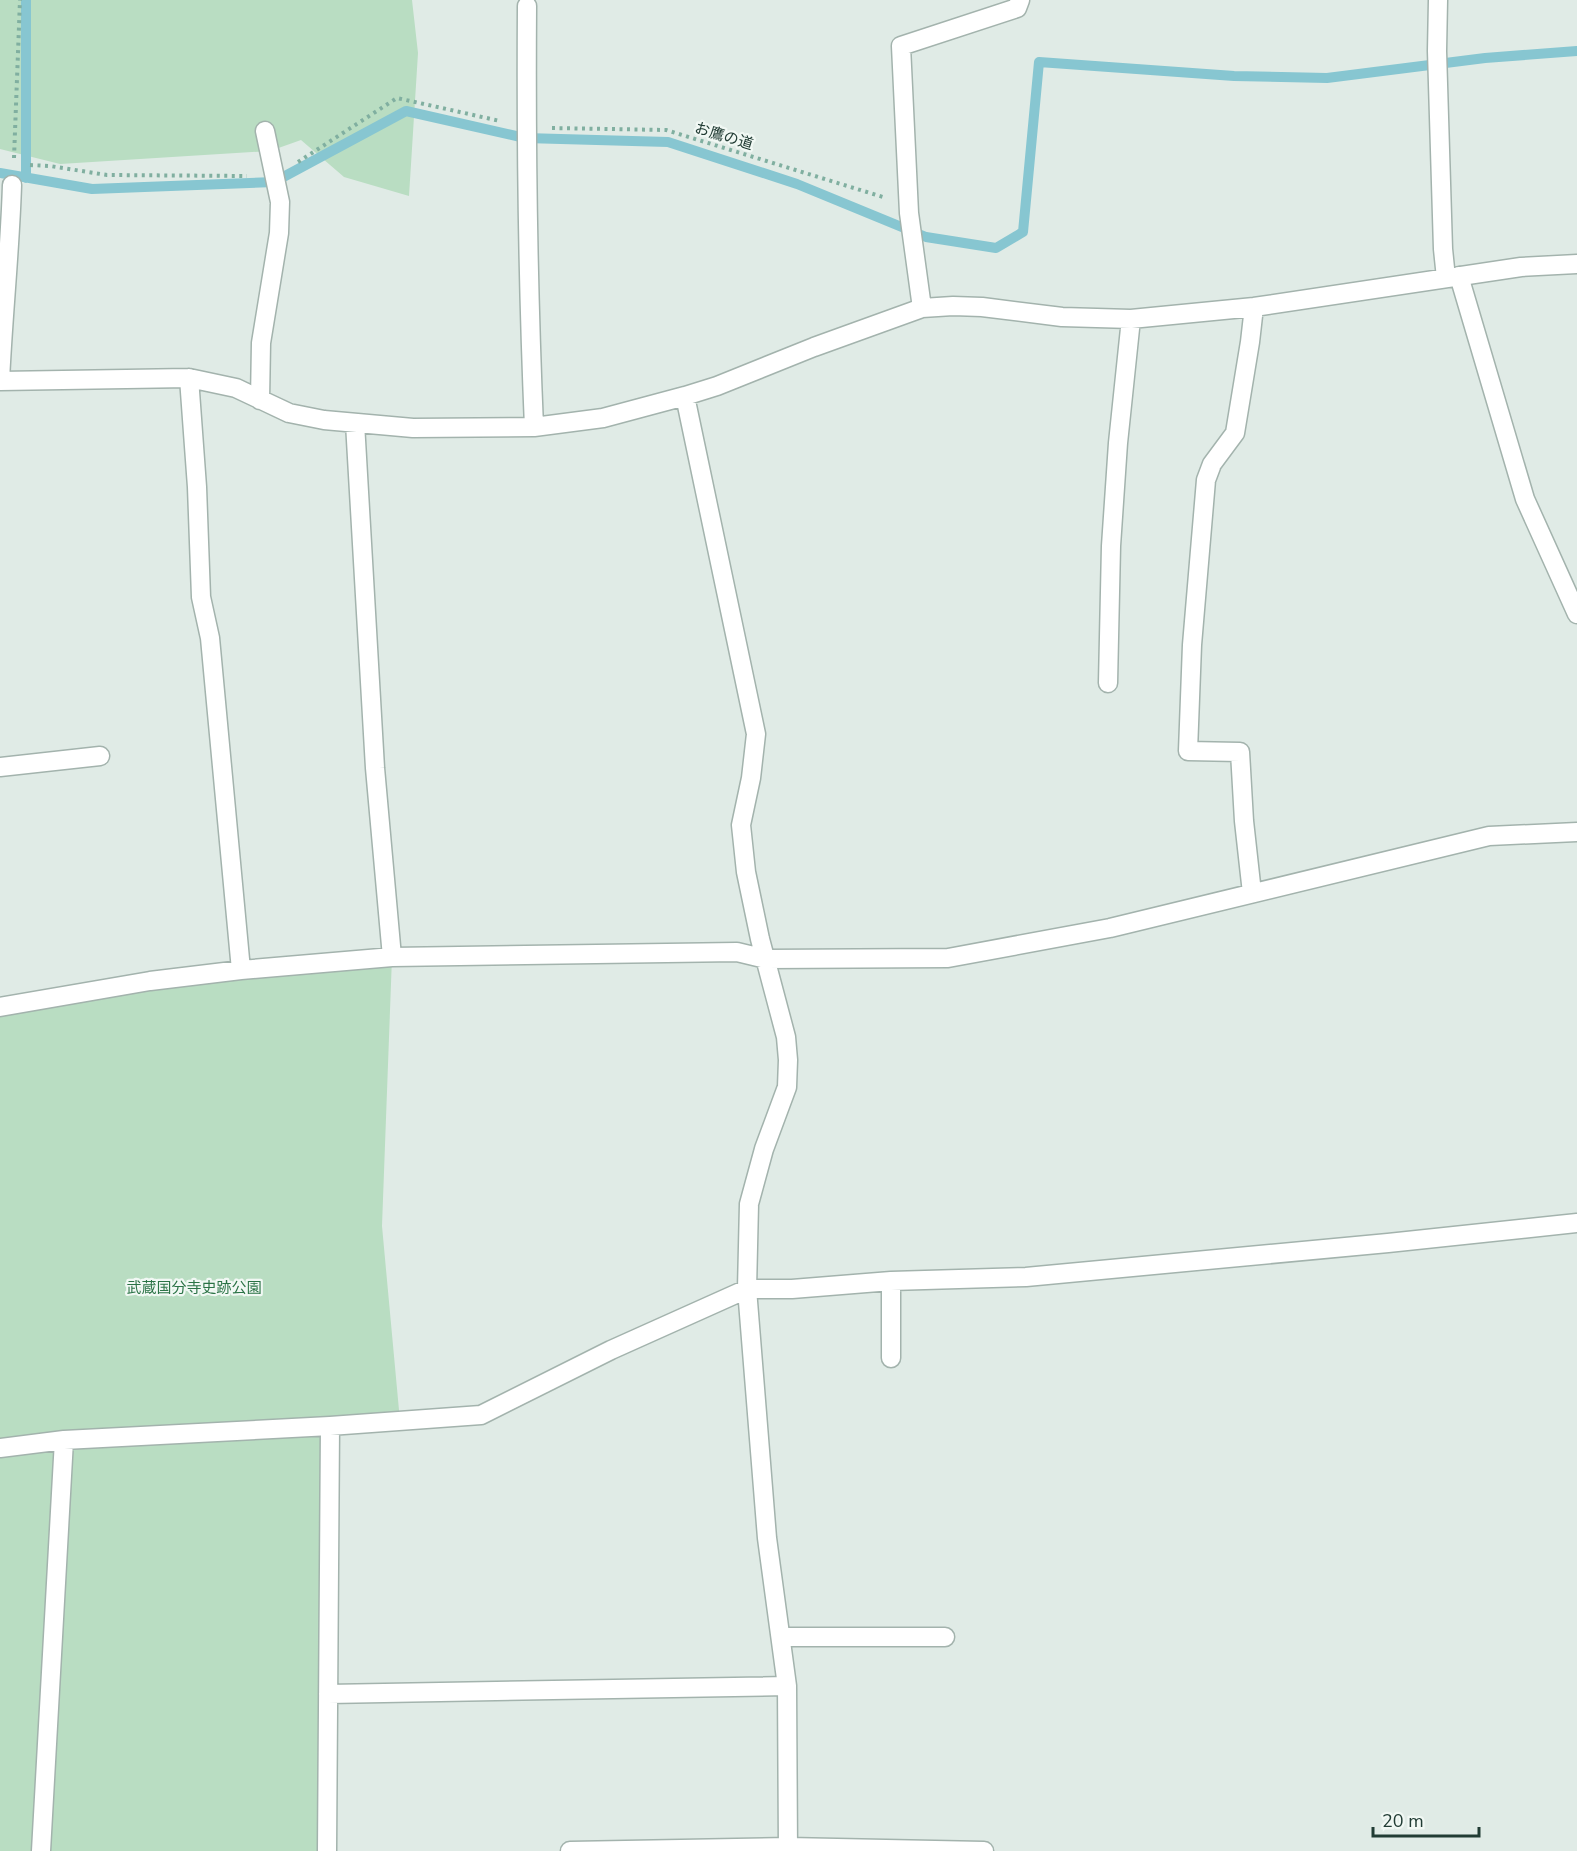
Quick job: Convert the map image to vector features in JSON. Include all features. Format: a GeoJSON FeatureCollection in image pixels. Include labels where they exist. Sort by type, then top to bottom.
{"type":"FeatureCollection","features":[{"type":"Feature","properties":{"kind":"street"},"geometry":{"type":"LineString","coordinates":[[922,308],[909,209],[901,46],[1017,8],[1020,0]]}},
{"type":"Feature","properties":{"kind":"street"},"geometry":{"type":"LineString","coordinates":[[1438,0],[1437,51],[1443,249],[1525,499],[1577,614]]}},
{"type":"Feature","properties":{"kind":"street"},"geometry":{"type":"LineString","coordinates":[[526,6],[526,129],[534,427]]}},
{"type":"Feature","properties":{"kind":"street"},"geometry":{"type":"LineString","coordinates":[[260,400],[261,343],[279,233],[280,202],[265,130]]}},
{"type":"Feature","properties":{"kind":"street"},"geometry":{"type":"LineString","coordinates":[[12,185],[0,381],[189,378],[236,388],[289,413],[324,420],[413,428],[534,427],[603,418],[717,386],[814,347],[922,308],[982,307],[1062,317],[1131,319],[1254,307],[1521,267],[1577,264]]}},
{"type":"Feature","properties":{"kind":"street"},"geometry":{"type":"LineString","coordinates":[[1252,893],[1244,821],[1240,752],[1188,751],[1192,645],[1206,480],[1212,464],[1235,433],[1254,307]]}},
{"type":"Feature","properties":{"kind":"street"},"geometry":{"type":"LineString","coordinates":[[1108,683],[1111,546],[1131,319]]}},
{"type":"Feature","properties":{"kind":"street"},"geometry":{"type":"LineString","coordinates":[[189,378],[197,487],[201,597],[210,638],[241,970]]}},
{"type":"Feature","properties":{"kind":"street"},"geometry":{"type":"LineString","coordinates":[[684,396],[756,734],[751,778],[741,825],[746,872],[786,1037],[787,1087],[764,1149],[749,1204],[747,1289],[766,1538],[788,1686],[788,1849]]}},
{"type":"Feature","properties":{"kind":"street"},"geometry":{"type":"LineString","coordinates":[[355,423],[375,768],[392,957]]}},
{"type":"Feature","properties":{"kind":"street"},"geometry":{"type":"LineString","coordinates":[[0,767],[100,756]]}},
{"type":"Feature","properties":{"kind":"street"},"geometry":{"type":"LineString","coordinates":[[0,1007],[150,981],[241,970],[392,957],[737,952],[766,959],[948,958],[1110,928],[1489,836],[1577,832]]}},
{"type":"Feature","properties":{"kind":"street"},"geometry":{"type":"LineString","coordinates":[[0,1448],[64,1440],[330,1426],[481,1415],[611,1350],[747,1289],[792,1289],[891,1281],[1026,1277],[1577,1223]]}},
{"type":"Feature","properties":{"kind":"street"},"geometry":{"type":"LineString","coordinates":[[891,1281],[891,1358]]}},
{"type":"Feature","properties":{"kind":"street"},"geometry":{"type":"LineString","coordinates":[[327,1851],[330,1426]]}},
{"type":"Feature","properties":{"kind":"street"},"geometry":{"type":"LineString","coordinates":[[41,1851],[64,1440]]}},
{"type":"Feature","properties":{"kind":"street"},"geometry":{"type":"LineString","coordinates":[[781,1637],[945,1637]]}},
{"type":"Feature","properties":{"kind":"street"},"geometry":{"type":"LineString","coordinates":[[328,1694],[788,1686]]}},
{"type":"Feature","properties":{"kind":"street"},"geometry":{"type":"LineString","coordinates":[[570,1851],[788,1849],[984,1851]]}},
{"type":"Feature","properties":{"kind":"path"},"geometry":{"type":"LineString","coordinates":[[14,165],[20,0]]}},
{"type":"Feature","properties":{"kind":"path","name":"お鷹の道"},"geometry":{"type":"LineString","coordinates":[[526,129],[666,130],[909,209]]}},
{"type":"Feature","properties":{"kind":"green space"},"geometry":{"type":"Polygon","coordinates":[[[0,0],[412,0],[418,53],[409,196],[344,177],[301,140],[270,151],[60,164],[0,149],[0,0]]]}},
{"type":"Feature","properties":{"kind":"green space","name":"武蔵国分寺史跡公園"},"geometry":{"type":"Polygon","coordinates":[[[392,957],[382,1226],[400,1421],[330,1426],[327,1851],[0,1851],[0,1007],[392,957]]]}},
{"type":"Feature","properties":{"kind":"waterway"},"geometry":{"type":"LineString","coordinates":[[26,0],[26,178]]}},
{"type":"Feature","properties":{"kind":"waterway"},"geometry":{"type":"LineString","coordinates":[[0,173],[92,189],[274,182],[406,111],[525,138],[668,142],[797,184],[926,237],[996,248],[1023,232],[1039,62],[1234,76],[1327,78],[1485,58],[1577,51]]}}]}
